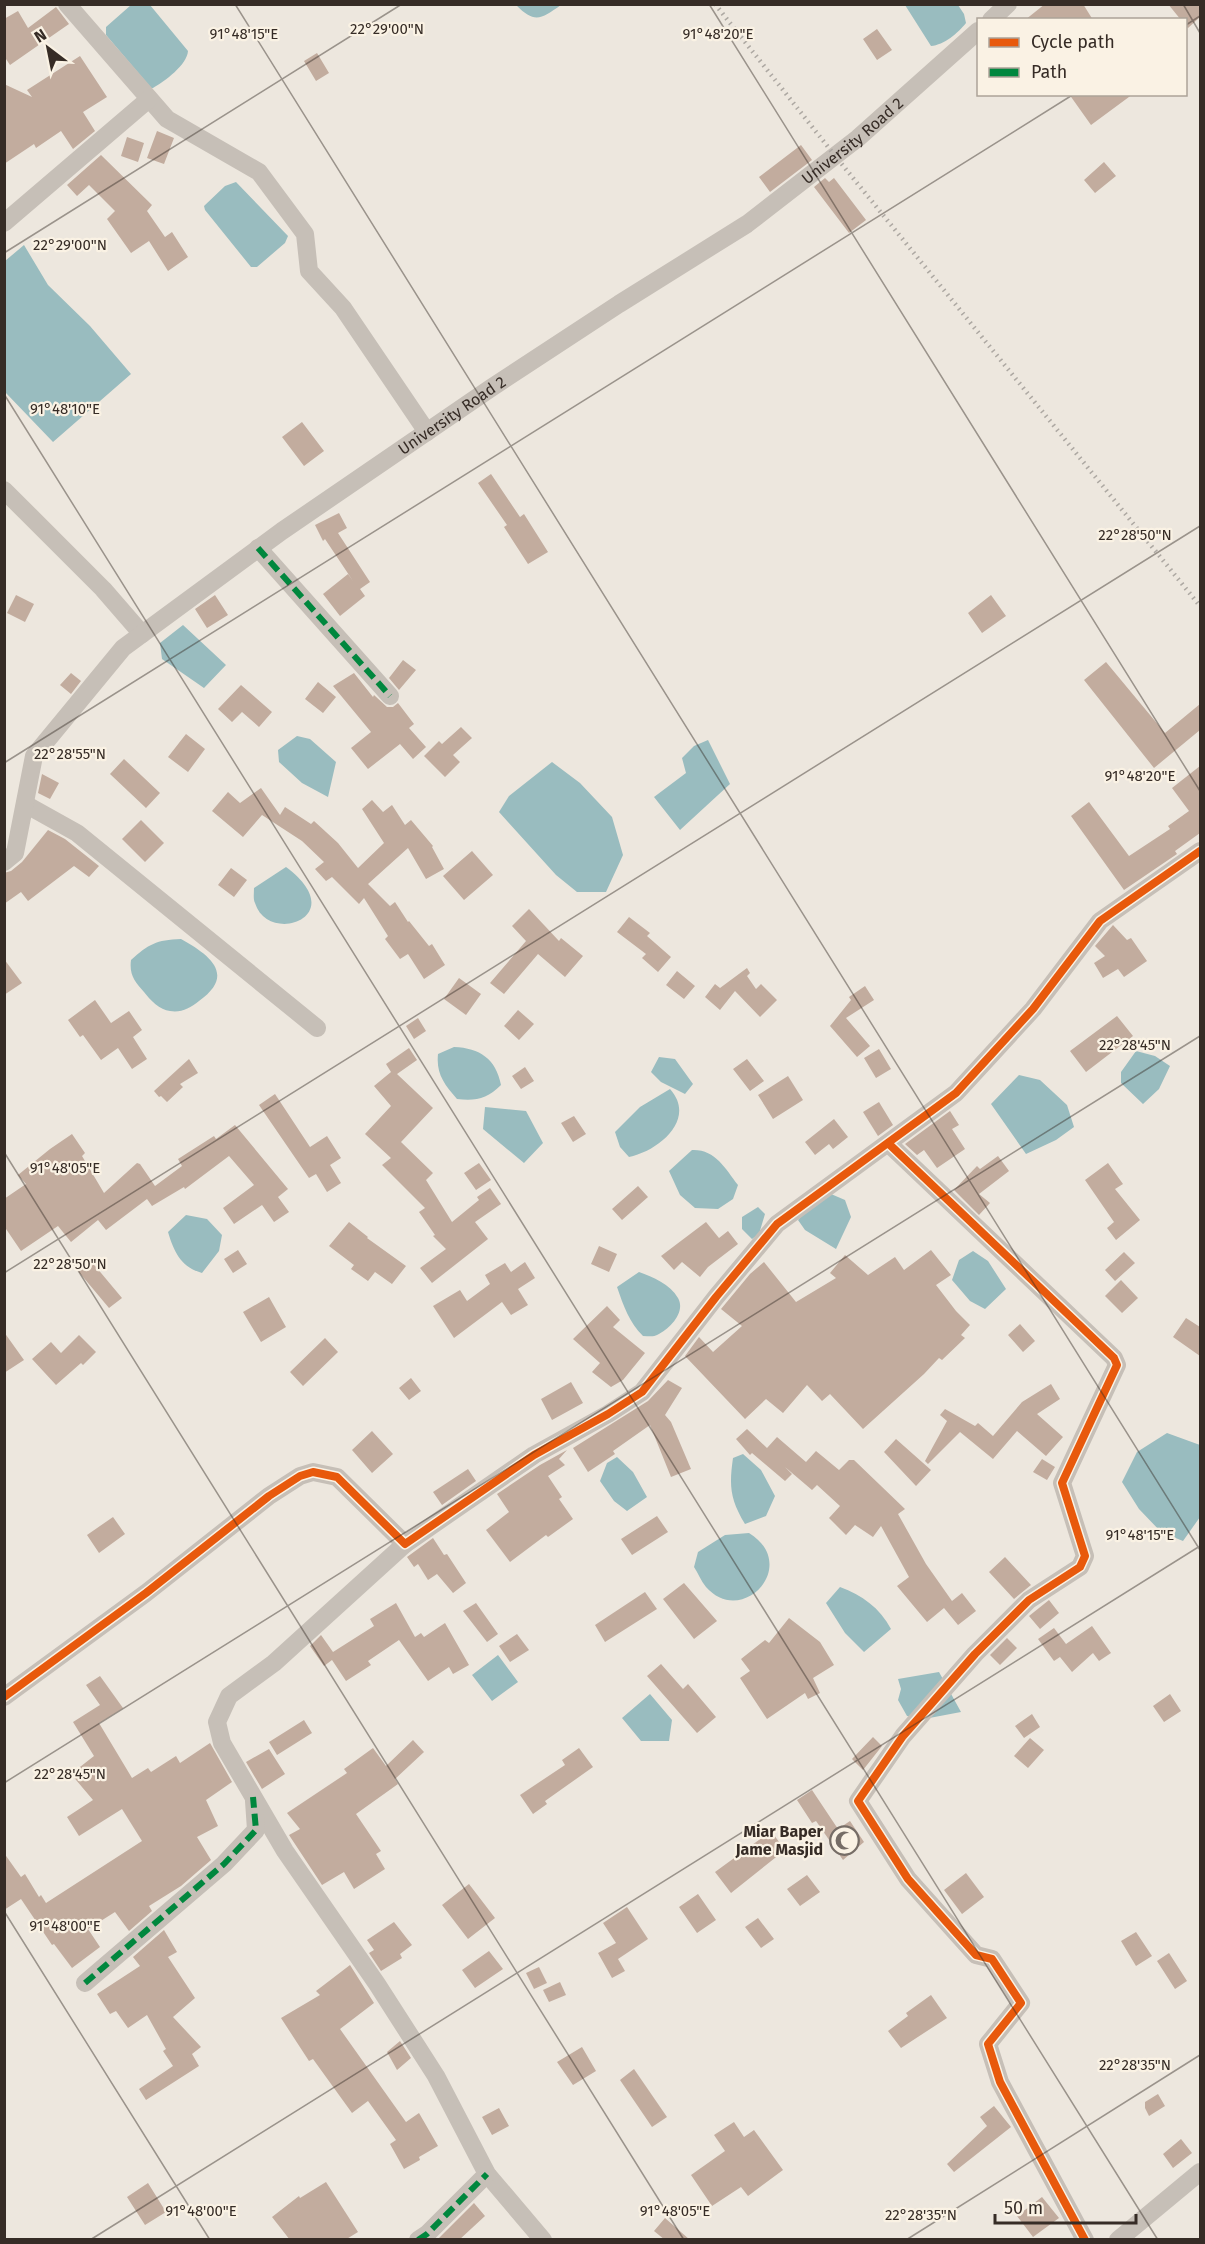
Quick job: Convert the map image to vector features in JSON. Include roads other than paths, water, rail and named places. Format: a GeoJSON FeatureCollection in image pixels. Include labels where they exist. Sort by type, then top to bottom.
{"type":"FeatureCollection","features":[{"type":"Feature","properties":{"kind":"street"},"geometry":{"type":"LineString","coordinates":[[67,4],[167,119],[259,171],[305,234],[309,271],[343,308],[428,432]]}},
{"type":"Feature","properties":{"kind":"street"},"geometry":{"type":"LineString","coordinates":[[993,18],[1008,4]]}},
{"type":"Feature","properties":{"kind":"street","name":"University Road 2"},"geometry":{"type":"LineString","coordinates":[[4,862],[15,853],[34,756],[123,648],[258,548],[428,432],[619,304],[747,224],[836,157],[977,32]]}},
{"type":"Feature","properties":{"kind":"street"},"geometry":{"type":"LineString","coordinates":[[4,223],[149,99]]}},
{"type":"Feature","properties":{"kind":"street"},"geometry":{"type":"LineString","coordinates":[[4,490],[103,589],[142,634]]}},
{"type":"Feature","properties":{"kind":"street"},"geometry":{"type":"LineString","coordinates":[[258,548],[390,696]]}},
{"type":"Feature","properties":{"kind":"street"},"geometry":{"type":"LineString","coordinates":[[25,804],[77,833],[317,1028]]}},
{"type":"Feature","properties":{"kind":"street"},"geometry":{"type":"LineString","coordinates":[[543,2240],[487,2174],[436,2076],[377,1984],[285,1851],[253,1797],[222,1743],[217,1722],[229,1696],[274,1663],[405,1544],[534,1455],[608,1414],[642,1392],[716,1297],[777,1224],[956,1093],[1033,1009],[1100,921],[1200,851]]}},
{"type":"Feature","properties":{"kind":"street"},"geometry":{"type":"LineString","coordinates":[[889,1144],[1114,1359],[1117,1365],[1062,1483],[1085,1556],[1084,1561],[1080,1567],[1029,1600],[975,1654],[903,1736],[858,1801],[908,1879],[976,1955],[992,1959],[1021,2003],[988,2044],[1000,2082],[1085,2240]]}},
{"type":"Feature","properties":{"kind":"street"},"geometry":{"type":"LineString","coordinates":[[4,1697],[146,1593],[269,1496],[300,1476],[313,1472],[337,1477],[405,1544]]}},
{"type":"Feature","properties":{"kind":"street"},"geometry":{"type":"LineString","coordinates":[[85,1983],[224,1864],[256,1830],[253,1797]]}},
{"type":"Feature","properties":{"kind":"street"},"geometry":{"type":"LineString","coordinates":[[1118,2240],[1200,2172]]}},
{"type":"Feature","properties":{"kind":"street"},"geometry":{"type":"LineString","coordinates":[[418,2240],[427,2234],[487,2174]]}},
{"type":"Feature","properties":{"kind":"water"},"geometry":{"type":"Polygon","coordinates":[[[131,5],[150,5],[188,51],[180,67],[153,88],[106,35],[106,27],[131,5]]]}},
{"type":"Feature","properties":{"kind":"water"},"geometry":{"type":"Polygon","coordinates":[[[516,5],[561,5],[548,14],[533,17],[516,5]]]}},
{"type":"Feature","properties":{"kind":"water"},"geometry":{"type":"Polygon","coordinates":[[[905,5],[958,5],[964,14],[966,23],[950,38],[931,46],[905,5]]]}},
{"type":"Feature","properties":{"kind":"water"},"geometry":{"type":"Polygon","coordinates":[[[236,182],[288,236],[285,243],[257,267],[251,267],[204,206],[225,186],[236,182]]]}},
{"type":"Feature","properties":{"kind":"water"},"geometry":{"type":"Polygon","coordinates":[[[24,245],[48,285],[90,326],[131,374],[53,442],[5,392],[5,261],[24,245]]]}},
{"type":"Feature","properties":{"kind":"water"},"geometry":{"type":"Polygon","coordinates":[[[183,625],[226,665],[204,688],[162,659],[160,643],[183,625]]]}},
{"type":"Feature","properties":{"kind":"water"},"geometry":{"type":"Polygon","coordinates":[[[297,736],[310,739],[336,762],[328,797],[302,783],[279,762],[278,750],[297,736]]]}},
{"type":"Feature","properties":{"kind":"water"},"geometry":{"type":"Polygon","coordinates":[[[708,740],[730,784],[680,830],[654,797],[686,773],[682,758],[694,746],[708,740]]]}},
{"type":"Feature","properties":{"kind":"water"},"geometry":{"type":"Polygon","coordinates":[[[552,762],[580,783],[612,817],[623,855],[606,892],[577,892],[556,875],[499,812],[509,796],[552,762]]]}},
{"type":"Feature","properties":{"kind":"water"},"geometry":{"type":"Polygon","coordinates":[[[286,867],[304,885],[311,900],[309,912],[300,920],[288,924],[275,923],[263,916],[255,903],[254,888],[286,867]]]}},
{"type":"Feature","properties":{"kind":"water"},"geometry":{"type":"Polygon","coordinates":[[[181,939],[201,952],[215,966],[216,983],[210,992],[192,1006],[170,1011],[156,1004],[138,985],[133,978],[131,960],[153,944],[165,940],[181,939]]]}},
{"type":"Feature","properties":{"kind":"water"},"geometry":{"type":"Polygon","coordinates":[[[454,1047],[472,1050],[485,1057],[495,1068],[501,1085],[481,1098],[457,1099],[442,1078],[438,1067],[438,1054],[454,1047]]]}},
{"type":"Feature","properties":{"kind":"water"},"geometry":{"type":"Polygon","coordinates":[[[1136,1051],[1155,1056],[1170,1066],[1159,1089],[1143,1104],[1121,1083],[1121,1072],[1136,1051]]]}},
{"type":"Feature","properties":{"kind":"water"},"geometry":{"type":"Polygon","coordinates":[[[659,1057],[675,1059],[693,1084],[685,1094],[661,1082],[651,1072],[659,1057]]]}},
{"type":"Feature","properties":{"kind":"water"},"geometry":{"type":"Polygon","coordinates":[[[1019,1075],[1040,1080],[1067,1105],[1074,1127],[1056,1140],[1026,1154],[991,1104],[1019,1075]]]}},
{"type":"Feature","properties":{"kind":"water"},"geometry":{"type":"Polygon","coordinates":[[[670,1089],[677,1100],[679,1111],[677,1122],[671,1132],[652,1148],[629,1157],[620,1147],[615,1132],[640,1107],[670,1089]]]}},
{"type":"Feature","properties":{"kind":"water"},"geometry":{"type":"Polygon","coordinates":[[[485,1107],[526,1111],[543,1143],[524,1163],[483,1129],[485,1107]]]}},
{"type":"Feature","properties":{"kind":"water"},"geometry":{"type":"Polygon","coordinates":[[[692,1150],[713,1156],[724,1166],[738,1185],[733,1199],[718,1209],[695,1208],[680,1195],[669,1171],[692,1150]]]}},
{"type":"Feature","properties":{"kind":"water"},"geometry":{"type":"Polygon","coordinates":[[[831,1194],[845,1200],[851,1217],[836,1249],[805,1230],[798,1220],[813,1203],[831,1194]]]}},
{"type":"Feature","properties":{"kind":"water"},"geometry":{"type":"Polygon","coordinates":[[[758,1207],[765,1214],[759,1234],[752,1239],[742,1229],[742,1217],[758,1207]]]}},
{"type":"Feature","properties":{"kind":"water"},"geometry":{"type":"Polygon","coordinates":[[[186,1215],[207,1219],[222,1235],[219,1251],[202,1273],[189,1267],[179,1258],[168,1232],[186,1215]]]}},
{"type":"Feature","properties":{"kind":"water"},"geometry":{"type":"Polygon","coordinates":[[[973,1251],[988,1261],[1006,1289],[985,1309],[970,1301],[952,1280],[959,1260],[973,1251]]]}},
{"type":"Feature","properties":{"kind":"water"},"geometry":{"type":"Polygon","coordinates":[[[639,1272],[666,1285],[675,1293],[680,1303],[675,1320],[667,1329],[654,1336],[643,1336],[638,1331],[627,1314],[617,1287],[639,1272]]]}},
{"type":"Feature","properties":{"kind":"water"},"geometry":{"type":"Polygon","coordinates":[[[1167,1433],[1200,1445],[1200,1517],[1183,1541],[1161,1532],[1139,1509],[1122,1482],[1137,1452],[1167,1433]]]}},
{"type":"Feature","properties":{"kind":"water"},"geometry":{"type":"Polygon","coordinates":[[[743,1454],[761,1470],[775,1496],[766,1516],[745,1524],[736,1507],[731,1485],[733,1458],[743,1454]]]}},
{"type":"Feature","properties":{"kind":"water"},"geometry":{"type":"Polygon","coordinates":[[[617,1457],[633,1472],[647,1497],[627,1511],[614,1501],[600,1481],[607,1463],[617,1457]]]}},
{"type":"Feature","properties":{"kind":"water"},"geometry":{"type":"Polygon","coordinates":[[[749,1533],[764,1546],[769,1561],[768,1575],[760,1587],[749,1596],[735,1600],[720,1598],[706,1587],[694,1567],[698,1552],[725,1535],[749,1533]]]}},
{"type":"Feature","properties":{"kind":"water"},"geometry":{"type":"Polygon","coordinates":[[[840,1587],[870,1603],[887,1621],[891,1629],[864,1652],[845,1633],[826,1603],[840,1587]]]}},
{"type":"Feature","properties":{"kind":"water"},"geometry":{"type":"Polygon","coordinates":[[[498,1655],[518,1682],[492,1701],[472,1675],[498,1655]]]}},
{"type":"Feature","properties":{"kind":"water"},"geometry":{"type":"Polygon","coordinates":[[[939,1672],[961,1712],[924,1719],[907,1716],[898,1700],[901,1689],[898,1679],[939,1672]]]}},
{"type":"Feature","properties":{"kind":"water"},"geometry":{"type":"Polygon","coordinates":[[[650,1694],[672,1720],[669,1741],[641,1741],[622,1718],[650,1694]]]}},
{"type":"Feature","properties":{"kind":"railway"},"geometry":{"type":"LineString","coordinates":[[715,4],[1200,606]]}},
{"type":"Feature","properties":{"kind":"place","name":"Miar Baper Jame Masjid"},"geometry":{"type":"Point","coordinates":[844,1840]}}]}
